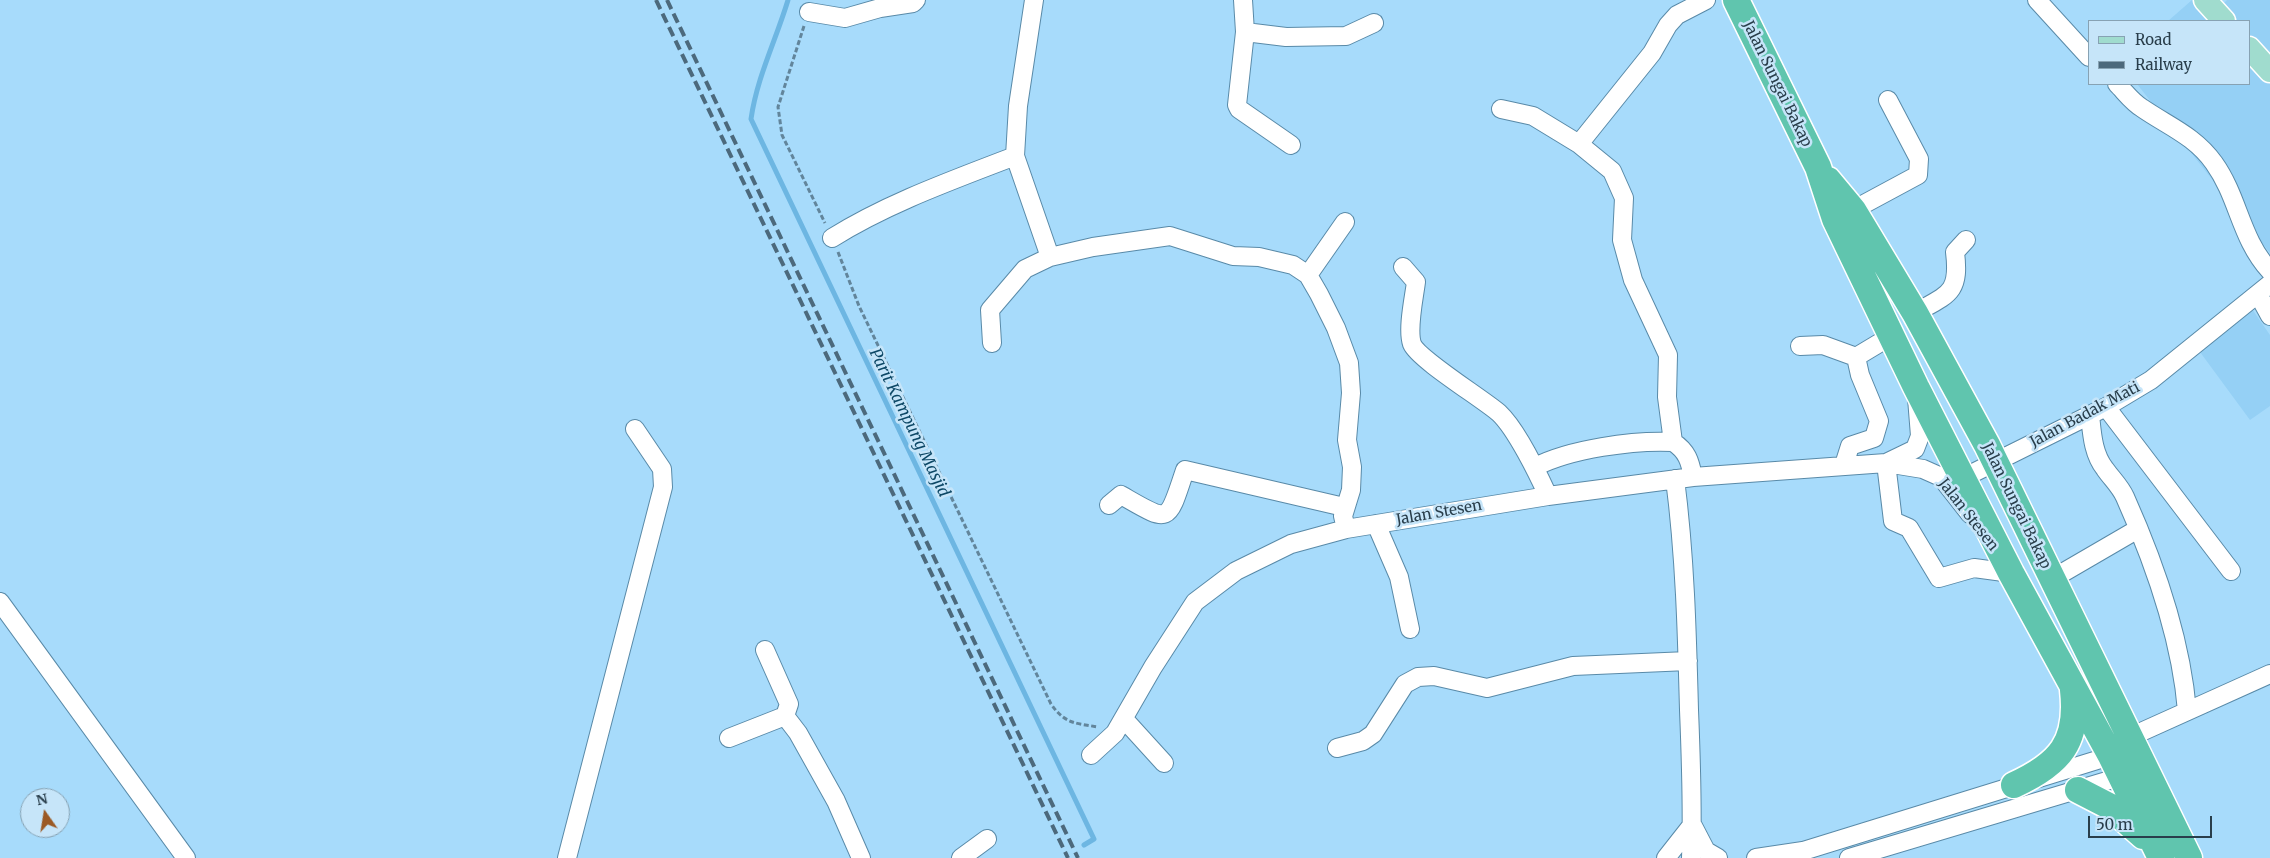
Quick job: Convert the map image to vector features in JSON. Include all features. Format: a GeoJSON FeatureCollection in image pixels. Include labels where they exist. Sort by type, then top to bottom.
{"type":"FeatureCollection","features":[{"type":"Feature","properties":{"kind":"highway","name":"Jalan Sungai Bakap"},"geometry":{"type":"LineString","coordinates":[[1736,0],[1818,167],[1854,226],[1894,277],[1915,312],[1994,462],[2052,580],[2128,757],[2160,857]]}},
{"type":"Feature","properties":{"kind":"highway","name":"Jalan Sungai Bakap"},"geometry":{"type":"LineString","coordinates":[[1854,226],[1868,287],[1916,386],[2012,573],[2072,686],[2128,757],[2189,858]]}},
{"type":"Feature","properties":{"kind":"highway"},"geometry":{"type":"LineString","coordinates":[[2014,785],[2051,765],[2064,749],[2073,730],[2075,710],[2072,686]]}},
{"type":"Feature","properties":{"kind":"highway"},"geometry":{"type":"LineString","coordinates":[[2078,790],[2116,812],[2137,828],[2160,857]]}},
{"type":"Feature","properties":{"kind":"main road"},"geometry":{"type":"LineString","coordinates":[[2205,0],[2223,20]]}},
{"type":"Feature","properties":{"kind":"main road"},"geometry":{"type":"LineString","coordinates":[[2250,49],[2270,71]]}},
{"type":"Feature","properties":{"kind":"street"},"geometry":{"type":"LineString","coordinates":[[808,12],[845,18],[916,0]]}},
{"type":"Feature","properties":{"kind":"street"},"geometry":{"type":"LineString","coordinates":[[1034,0],[1018,106],[1015,156],[1050,257]]}},
{"type":"Feature","properties":{"kind":"street"},"geometry":{"type":"LineString","coordinates":[[1243,0],[1245,32],[1237,106],[1291,145]]}},
{"type":"Feature","properties":{"kind":"street"},"geometry":{"type":"LineString","coordinates":[[1579,144],[1652,52],[1668,25],[1677,15],[1706,0]]}},
{"type":"Feature","properties":{"kind":"street"},"geometry":{"type":"LineString","coordinates":[[2037,0],[2088,56]]}},
{"type":"Feature","properties":{"kind":"street"},"geometry":{"type":"LineString","coordinates":[[1245,32],[1286,36],[1346,36],[1374,24]]}},
{"type":"Feature","properties":{"kind":"street"},"geometry":{"type":"LineString","coordinates":[[2118,85],[2140,107],[2193,139],[2215,163],[2230,194],[2249,243],[2259,260],[2270,271]]}},
{"type":"Feature","properties":{"kind":"street"},"geometry":{"type":"LineString","coordinates":[[1854,226],[1918,175],[1919,159],[1888,100]]}},
{"type":"Feature","properties":{"kind":"street"},"geometry":{"type":"LineString","coordinates":[[1500,109],[1533,116],[1579,144],[1612,172],[1624,198],[1622,240],[1633,280],[1668,356],[1667,397],[1672,442]]}},
{"type":"Feature","properties":{"kind":"street"},"geometry":{"type":"LineString","coordinates":[[832,238],[853,225],[1015,156]]}},
{"type":"Feature","properties":{"kind":"street"},"geometry":{"type":"LineString","coordinates":[[1308,275],[1345,222]]}},
{"type":"Feature","properties":{"kind":"street"},"geometry":{"type":"LineString","coordinates":[[992,343],[990,310],[1024,270],[1050,257],[1093,247],[1170,236],[1233,256],[1259,257],[1293,265],[1308,275],[1336,328],[1349,363],[1351,393],[1347,440],[1352,467],[1351,490],[1344,507],[1343,516],[1346,530]]}},
{"type":"Feature","properties":{"kind":"street"},"geometry":{"type":"LineString","coordinates":[[1915,312],[1940,299],[1954,285],[1958,274],[1955,252],[1966,240]]}},
{"type":"Feature","properties":{"kind":"street"},"geometry":{"type":"LineString","coordinates":[[1403,268],[1416,282],[1411,328],[1412,345],[1424,357],[1500,414],[1535,467],[1548,496]]}},
{"type":"Feature","properties":{"kind":"street"},"geometry":{"type":"LineString","coordinates":[[2264,289],[2270,316]]}},
{"type":"Feature","properties":{"kind":"street","name":"Jalan Badak Mati"},"geometry":{"type":"LineString","coordinates":[[1963,478],[2106,407],[2151,380],[2264,289]]}},
{"type":"Feature","properties":{"kind":"street"},"geometry":{"type":"LineString","coordinates":[[1856,357],[1891,336]]}},
{"type":"Feature","properties":{"kind":"street"},"geometry":{"type":"LineString","coordinates":[[1800,346],[1823,345],[1856,357]]}},
{"type":"Feature","properties":{"kind":"street"},"geometry":{"type":"LineString","coordinates":[[1844,466],[1850,446],[1874,438],[1879,421],[1860,375],[1856,357]]}},
{"type":"Feature","properties":{"kind":"street","name":"Jalan Stesen"},"geometry":{"type":"LineString","coordinates":[[1886,463],[1915,449],[1920,436],[1916,386]]}},
{"type":"Feature","properties":{"kind":"street"},"geometry":{"type":"LineString","coordinates":[[2106,407],[2231,571]]}},
{"type":"Feature","properties":{"kind":"street"},"geometry":{"type":"LineString","coordinates":[[2090,415],[2092,441],[2098,458],[2124,495],[2158,581],[2178,648],[2185,681],[2188,711]]}},
{"type":"Feature","properties":{"kind":"street"},"geometry":{"type":"LineString","coordinates":[[568,858],[662,487],[662,469],[635,429]]}},
{"type":"Feature","properties":{"kind":"street"},"geometry":{"type":"LineString","coordinates":[[1535,467],[1551,459],[1581,450],[1672,442],[1683,448],[1690,459],[1693,477]]}},
{"type":"Feature","properties":{"kind":"street"},"geometry":{"type":"LineString","coordinates":[[1886,463],[1893,521],[1909,528],[1939,578],[1974,568],[2012,573]]}},
{"type":"Feature","properties":{"kind":"street","name":"Jalan Stesen"},"geometry":{"type":"LineString","coordinates":[[1091,755],[1119,726],[1153,667],[1195,602],[1236,571],[1291,544],[1376,524],[1548,496],[1675,479],[1886,463],[1923,469],[1941,476],[2012,573]]}},
{"type":"Feature","properties":{"kind":"street"},"geometry":{"type":"LineString","coordinates":[[1109,505],[1120,495],[1157,516],[1165,515],[1173,506],[1185,470],[1344,507]]}},
{"type":"Feature","properties":{"kind":"street"},"geometry":{"type":"LineString","coordinates":[[1675,479],[1680,517],[1688,661],[1692,825],[1691,858]]}},
{"type":"Feature","properties":{"kind":"street"},"geometry":{"type":"LineString","coordinates":[[1376,524],[1399,577],[1410,629]]}},
{"type":"Feature","properties":{"kind":"street"},"geometry":{"type":"LineString","coordinates":[[2052,580],[2138,529]]}},
{"type":"Feature","properties":{"kind":"street"},"geometry":{"type":"LineString","coordinates":[[0,602],[186,858]]}},
{"type":"Feature","properties":{"kind":"street"},"geometry":{"type":"LineString","coordinates":[[765,650],[789,704],[785,716]]}},
{"type":"Feature","properties":{"kind":"street"},"geometry":{"type":"LineString","coordinates":[[1337,748],[1367,739],[1373,734],[1405,684],[1418,677],[1434,676],[1487,688],[1572,666],[1688,661]]}},
{"type":"Feature","properties":{"kind":"street"},"geometry":{"type":"LineString","coordinates":[[1849,858],[2078,790],[2128,757],[2188,711],[2270,674]]}},
{"type":"Feature","properties":{"kind":"street"},"geometry":{"type":"LineString","coordinates":[[729,738],[785,716]]}},
{"type":"Feature","properties":{"kind":"street"},"geometry":{"type":"LineString","coordinates":[[785,716],[798,732],[836,801],[861,858]]}},
{"type":"Feature","properties":{"kind":"street"},"geometry":{"type":"LineString","coordinates":[[1119,726],[1164,763]]}},
{"type":"Feature","properties":{"kind":"street"},"geometry":{"type":"LineString","coordinates":[[1756,858],[1802,851],[2014,785],[2128,757]]}},
{"type":"Feature","properties":{"kind":"street"},"geometry":{"type":"LineString","coordinates":[[1666,858],[1692,825]]}},
{"type":"Feature","properties":{"kind":"street"},"geometry":{"type":"LineString","coordinates":[[1692,825],[1706,851],[1718,858]]}},
{"type":"Feature","properties":{"kind":"street"},"geometry":{"type":"LineString","coordinates":[[962,858],[987,839]]}},
{"type":"Feature","properties":{"kind":"path"},"geometry":{"type":"LineString","coordinates":[[808,12],[778,107],[782,135],[832,238],[859,306],[1051,704],[1060,716],[1069,722],[1098,727],[1119,726]]}},
{"type":"Feature","properties":{"kind":"shaded area"},"geometry":{"type":"Polygon","coordinates":[[[2192,0],[2221,0],[2224,3],[2227,0],[2270,0],[2270,253],[2138,85],[2250,85],[2250,20],[2169,20],[2192,0]]]}},
{"type":"Feature","properties":{"kind":"shaded area"},"geometry":{"type":"Polygon","coordinates":[[[2252,309],[2270,335],[2270,406],[2250,420],[2200,352],[2252,309]]]}},
{"type":"Feature","properties":{"kind":"waterway","name":"Parit Kampung Masjid"},"geometry":{"type":"LineString","coordinates":[[788,0],[762,73],[751,119],[1094,839],[1084,845]]}},
{"type":"Feature","properties":{"kind":"railway"},"geometry":{"type":"LineString","coordinates":[[656,0],[1068,858]]}},
{"type":"Feature","properties":{"kind":"railway"},"geometry":{"type":"LineString","coordinates":[[667,0],[1078,858]]}}]}
